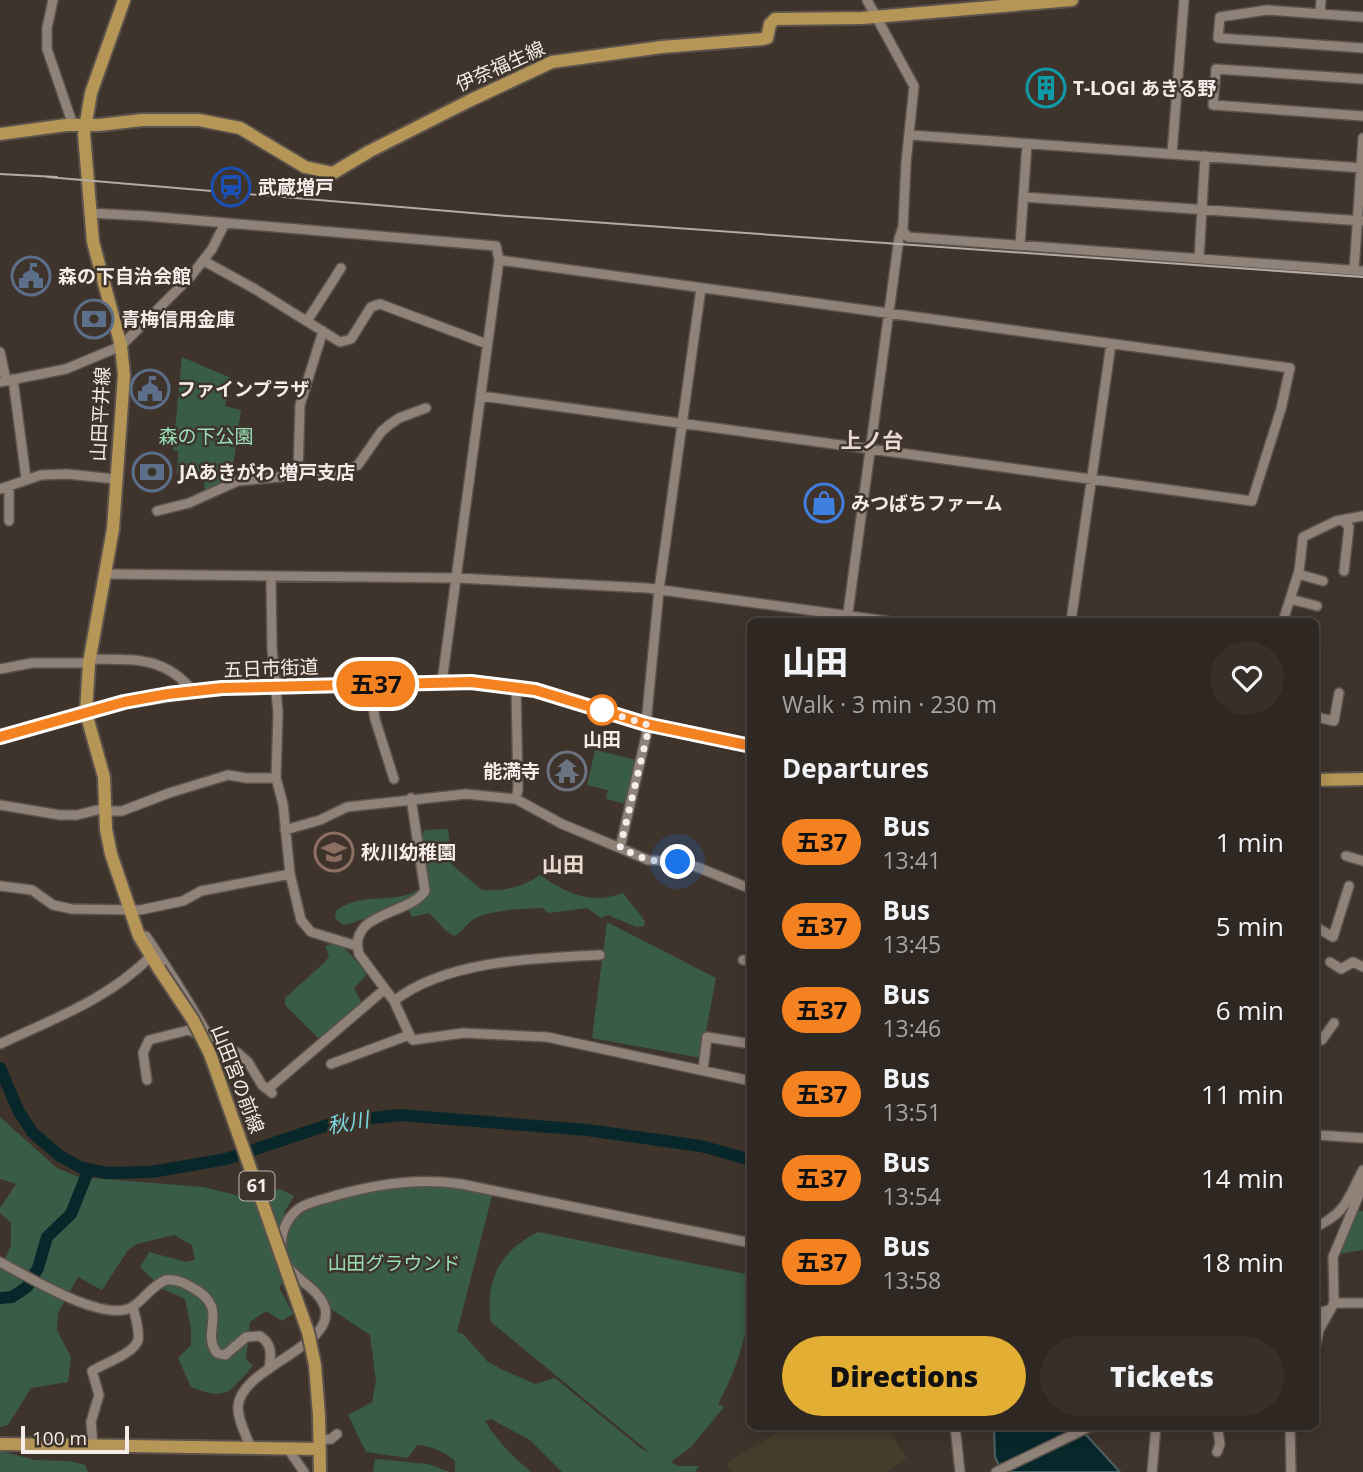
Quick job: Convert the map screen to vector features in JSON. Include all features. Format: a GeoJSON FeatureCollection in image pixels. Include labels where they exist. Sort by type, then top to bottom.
{"type":"FeatureCollection","features":[{"type":"Feature","properties":{"kind":"main road","name":"山田平井線"},"geometry":{"type":"LineString","coordinates":[[86,713],[89,661],[113,529],[124,375],[121,346],[93,242],[79,125],[122,0]]}},
{"type":"Feature","properties":{"kind":"main road","name":"伊奈福生線"},"geometry":{"type":"LineString","coordinates":[[0,134],[79,125],[179,119],[220,123],[240,128],[258,137],[309,169],[333,173],[412,130],[552,62],[681,45],[763,39],[768,36],[770,24],[775,19],[874,17],[1072,0]]}},
{"type":"Feature","properties":{"kind":"main road","name":"五日市街道"},"geometry":{"type":"LineString","coordinates":[[0,737],[143,698],[192,691],[471,682],[516,686],[646,724],[747,745]]}},
{"type":"Feature","properties":{"kind":"main road","name":"山田宮の前線"},"geometry":{"type":"LineString","coordinates":[[86,713],[104,777],[108,846],[129,910],[150,956],[197,1026],[216,1070],[308,1332],[316,1370],[320,1472]]}},
{"type":"Feature","properties":{"kind":"main road"},"geometry":{"type":"LineString","coordinates":[[1319,780],[1363,779]]}},
{"type":"Feature","properties":{"kind":"main road"},"geometry":{"type":"LineString","coordinates":[[0,1444],[251,1448],[288,1448],[320,1444]]}},
{"type":"Feature","properties":{"kind":"street"},"geometry":{"type":"LineString","coordinates":[[53,0],[47,28],[47,50],[79,125]]}},
{"type":"Feature","properties":{"kind":"street"},"geometry":{"type":"LineString","coordinates":[[847,618],[888,313],[902,230],[914,86],[867,0]]}},
{"type":"Feature","properties":{"kind":"street"},"geometry":{"type":"LineString","coordinates":[[1172,154],[1184,0]]}},
{"type":"Feature","properties":{"kind":"street"},"geometry":{"type":"LineString","coordinates":[[1320,14],[1321,0]]}},
{"type":"Feature","properties":{"kind":"street"},"geometry":{"type":"LineString","coordinates":[[1363,17],[1320,14],[1266,5],[1220,18],[1218,38],[1363,48]]}},
{"type":"Feature","properties":{"kind":"street"},"geometry":{"type":"LineString","coordinates":[[1363,79],[1216,69],[1213,105],[1363,116]]}},
{"type":"Feature","properties":{"kind":"street"},"geometry":{"type":"LineString","coordinates":[[910,135],[1362,168]]}},
{"type":"Feature","properties":{"kind":"street"},"geometry":{"type":"LineString","coordinates":[[902,230],[908,237],[1359,271],[1363,138]]}},
{"type":"Feature","properties":{"kind":"street"},"geometry":{"type":"LineString","coordinates":[[1020,245],[1027,144]]}},
{"type":"Feature","properties":{"kind":"street"},"geometry":{"type":"LineString","coordinates":[[1199,259],[1205,156]]}},
{"type":"Feature","properties":{"kind":"street"},"geometry":{"type":"LineString","coordinates":[[1023,197],[1360,221]]}},
{"type":"Feature","properties":{"kind":"street"},"geometry":{"type":"LineString","coordinates":[[89,213],[496,246],[499,260],[442,682]]}},
{"type":"Feature","properties":{"kind":"street"},"geometry":{"type":"LineString","coordinates":[[6,380],[66,369],[121,346],[164,305],[204,261],[225,223]]}},
{"type":"Feature","properties":{"kind":"street"},"geometry":{"type":"LineString","coordinates":[[481,396],[1252,500],[1281,410],[1290,368],[499,260]]}},
{"type":"Feature","properties":{"kind":"street"},"geometry":{"type":"LineString","coordinates":[[204,261],[340,342],[351,339],[370,307],[380,304],[487,344]]}},
{"type":"Feature","properties":{"kind":"street"},"geometry":{"type":"LineString","coordinates":[[307,321],[341,268]]}},
{"type":"Feature","properties":{"kind":"street"},"geometry":{"type":"LineString","coordinates":[[620,848],[648,732],[646,724],[659,590],[701,288]]}},
{"type":"Feature","properties":{"kind":"street"},"geometry":{"type":"LineString","coordinates":[[298,473],[300,405],[323,331]]}},
{"type":"Feature","properties":{"kind":"street"},"geometry":{"type":"LineString","coordinates":[[1072,618],[1111,344]]}},
{"type":"Feature","properties":{"kind":"street"},"geometry":{"type":"LineString","coordinates":[[0,352],[26,478]]}},
{"type":"Feature","properties":{"kind":"street"},"geometry":{"type":"LineString","coordinates":[[157,511],[190,503],[238,481],[298,473],[346,471],[358,465],[389,425],[399,418],[426,408]]}},
{"type":"Feature","properties":{"kind":"street"},"geometry":{"type":"LineString","coordinates":[[9,521],[5,487],[26,478],[67,474],[116,479]]}},
{"type":"Feature","properties":{"kind":"street"},"geometry":{"type":"LineString","coordinates":[[1284,618],[1298,574],[1303,537],[1343,520],[1363,516]]}},
{"type":"Feature","properties":{"kind":"street"},"geometry":{"type":"LineString","coordinates":[[1343,520],[1349,527],[1344,571]]}},
{"type":"Feature","properties":{"kind":"street"},"geometry":{"type":"LineString","coordinates":[[105,574],[456,578],[659,590],[841,618]]}},
{"type":"Feature","properties":{"kind":"street"},"geometry":{"type":"LineString","coordinates":[[1298,574],[1323,581]]}},
{"type":"Feature","properties":{"kind":"street"},"geometry":{"type":"LineString","coordinates":[[271,577],[278,713],[276,778],[283,804],[290,874],[301,920],[306,927],[311,932],[357,946]]}},
{"type":"Feature","properties":{"kind":"street"},"geometry":{"type":"LineString","coordinates":[[1290,599],[1317,606]]}},
{"type":"Feature","properties":{"kind":"street"},"geometry":{"type":"LineString","coordinates":[[0,668],[32,663],[151,662],[180,675],[192,691]]}},
{"type":"Feature","properties":{"kind":"street"},"geometry":{"type":"LineString","coordinates":[[369,684],[375,719],[394,779]]}},
{"type":"Feature","properties":{"kind":"street"},"geometry":{"type":"LineString","coordinates":[[516,686],[516,799]]}},
{"type":"Feature","properties":{"kind":"street"},"geometry":{"type":"LineString","coordinates":[[1319,718],[1334,721],[1339,693]]}},
{"type":"Feature","properties":{"kind":"street"},"geometry":{"type":"LineString","coordinates":[[0,805],[60,816],[105,810],[122,811],[228,775],[276,778]]}},
{"type":"Feature","properties":{"kind":"street"},"geometry":{"type":"LineString","coordinates":[[285,830],[320,820],[347,807],[466,794],[516,799],[562,824],[648,860],[675,861],[697,867],[747,887]]}},
{"type":"Feature","properties":{"kind":"street"},"geometry":{"type":"LineString","coordinates":[[411,799],[425,891],[420,897],[366,925],[357,946],[359,954],[394,1001],[413,1040],[463,1033],[547,1037],[747,1079]]}},
{"type":"Feature","properties":{"kind":"street"},"geometry":{"type":"LineString","coordinates":[[1346,856],[1363,861]]}},
{"type":"Feature","properties":{"kind":"street"},"geometry":{"type":"LineString","coordinates":[[0,886],[32,890],[53,905],[72,909],[140,910],[183,901],[201,891],[290,874]]}},
{"type":"Feature","properties":{"kind":"street"},"geometry":{"type":"LineString","coordinates":[[1319,929],[1333,937],[1349,886]]}},
{"type":"Feature","properties":{"kind":"street"},"geometry":{"type":"LineString","coordinates":[[139,936],[146,936],[160,956],[188,998],[211,1041]]}},
{"type":"Feature","properties":{"kind":"street"},"geometry":{"type":"LineString","coordinates":[[394,1001],[411,988],[493,963],[527,958],[600,955]]}},
{"type":"Feature","properties":{"kind":"street"},"geometry":{"type":"LineString","coordinates":[[0,1044],[107,993],[127,979],[150,956]]}},
{"type":"Feature","properties":{"kind":"street"},"geometry":{"type":"LineString","coordinates":[[1330,962],[1341,969],[1353,962],[1363,967]]}},
{"type":"Feature","properties":{"kind":"street"},"geometry":{"type":"LineString","coordinates":[[147,1080],[143,1053],[149,1040],[186,1030],[238,1052],[248,1062],[262,1085],[270,1091],[385,989]]}},
{"type":"Feature","properties":{"kind":"street"},"geometry":{"type":"LineString","coordinates":[[1322,1040],[1334,1023]]}},
{"type":"Feature","properties":{"kind":"street"},"geometry":{"type":"LineString","coordinates":[[331,1063],[409,1035]]}},
{"type":"Feature","properties":{"kind":"street"},"geometry":{"type":"LineString","coordinates":[[703,1070],[708,1037],[747,1043]]}},
{"type":"Feature","properties":{"kind":"street"},"geometry":{"type":"LineString","coordinates":[[1319,1136],[1363,1138]]}},
{"type":"Feature","properties":{"kind":"street"},"geometry":{"type":"LineString","coordinates":[[1319,1226],[1330,1220],[1349,1202],[1363,1170]]}},
{"type":"Feature","properties":{"kind":"street"},"geometry":{"type":"LineString","coordinates":[[251,1448],[239,1414],[239,1402],[247,1387],[316,1335],[325,1318],[325,1308],[320,1299],[285,1261],[281,1244],[286,1224],[302,1207],[344,1193],[377,1186],[442,1182],[747,1242]]}},
{"type":"Feature","properties":{"kind":"street"},"geometry":{"type":"LineString","coordinates":[[1319,1330],[1332,1307],[1332,1262],[1363,1185]]}},
{"type":"Feature","properties":{"kind":"street"},"geometry":{"type":"LineString","coordinates":[[1,1263],[96,1309],[108,1311],[133,1307],[154,1286],[172,1279],[203,1294],[212,1308],[212,1347],[217,1353],[225,1355],[246,1337],[260,1336],[269,1344],[269,1369]]}},
{"type":"Feature","properties":{"kind":"street"},"geometry":{"type":"LineString","coordinates":[[1319,1312],[1332,1307],[1363,1303]]}},
{"type":"Feature","properties":{"kind":"street"},"geometry":{"type":"LineString","coordinates":[[93,1446],[90,1422],[99,1395],[92,1371],[130,1351],[137,1343],[133,1307]]}},
{"type":"Feature","properties":{"kind":"street"},"geometry":{"type":"LineString","coordinates":[[955,1430],[960,1472]]}},
{"type":"Feature","properties":{"kind":"street"},"geometry":{"type":"LineString","coordinates":[[996,1472],[1083,1430]]}},
{"type":"Feature","properties":{"kind":"street"},"geometry":{"type":"LineString","coordinates":[[1152,1472],[1156,1430]]}},
{"type":"Feature","properties":{"kind":"street"},"geometry":{"type":"LineString","coordinates":[[1217,1452],[1220,1444],[1218,1430]]}},
{"type":"Feature","properties":{"kind":"street"},"geometry":{"type":"LineString","coordinates":[[1290,1430],[1291,1472]]}},
{"type":"Feature","properties":{"kind":"street"},"geometry":{"type":"LineString","coordinates":[[320,1444],[337,1434]]}},
{"type":"Feature","properties":{"kind":"street"},"geometry":{"type":"LineString","coordinates":[[288,1448],[303,1472]]}},
{"type":"Feature","properties":{"kind":"shaded area"},"geometry":{"type":"Polygon","coordinates":[[[782,1430],[889,1430],[907,1459],[884,1472],[732,1472],[726,1463],[782,1430]]]}},
{"type":"Feature","properties":{"kind":"green space","name":"森の下公園"},"geometry":{"type":"Polygon","coordinates":[[[182,357],[231,378],[225,406],[241,410],[231,481],[204,495],[205,476],[177,474],[178,451],[173,450],[182,357]]]}},
{"type":"Feature","properties":{"kind":"green space"},"geometry":{"type":"Polygon","coordinates":[[[595,750],[637,760],[627,804],[606,799],[608,790],[587,785],[595,750]]]}},
{"type":"Feature","properties":{"kind":"green space"},"geometry":{"type":"Polygon","coordinates":[[[448,829],[452,865],[482,890],[512,888],[540,875],[560,888],[580,896],[600,898],[623,893],[645,921],[644,926],[636,927],[608,915],[601,918],[587,908],[548,913],[543,908],[496,912],[478,917],[454,936],[429,913],[412,917],[404,902],[343,925],[335,918],[336,911],[357,901],[401,896],[421,888],[420,838],[425,830],[448,829]]]}},
{"type":"Feature","properties":{"kind":"green space"},"geometry":{"type":"Polygon","coordinates":[[[607,922],[716,978],[701,1058],[592,1038],[607,922]]]}},
{"type":"Feature","properties":{"kind":"green space"},"geometry":{"type":"Polygon","coordinates":[[[333,943],[342,946],[368,973],[354,988],[363,1005],[324,1040],[317,1037],[285,1005],[285,998],[325,962],[329,956],[325,946],[333,943]]]}},
{"type":"Feature","properties":{"kind":"green space","name":"山田グラウンド"},"geometry":{"type":"Polygon","coordinates":[[[0,1117],[57,1168],[79,1177],[203,1187],[244,1197],[280,1189],[294,1196],[284,1213],[294,1222],[318,1205],[353,1194],[392,1187],[431,1185],[492,1196],[457,1332],[463,1334],[488,1362],[505,1371],[535,1384],[555,1378],[650,1453],[491,1322],[490,1293],[498,1268],[505,1258],[525,1239],[538,1232],[747,1274],[747,1325],[739,1357],[718,1404],[724,1407],[691,1447],[671,1462],[678,1466],[699,1466],[695,1472],[562,1472],[530,1440],[491,1419],[485,1421],[495,1435],[531,1472],[455,1472],[455,1461],[428,1447],[417,1445],[408,1458],[366,1452],[348,1415],[372,1402],[376,1381],[370,1335],[331,1309],[325,1296],[297,1268],[279,1287],[293,1314],[282,1321],[266,1311],[250,1322],[246,1359],[253,1366],[238,1383],[220,1394],[191,1387],[178,1358],[191,1345],[191,1328],[185,1299],[163,1289],[140,1267],[149,1252],[186,1262],[195,1260],[192,1245],[174,1235],[137,1244],[128,1250],[102,1290],[78,1277],[58,1313],[57,1330],[71,1357],[68,1382],[31,1388],[8,1425],[0,1427],[0,1271],[11,1245],[11,1223],[0,1213],[0,1208],[16,1184],[0,1179],[0,1117]]]}},
{"type":"Feature","properties":{"kind":"green space"},"geometry":{"type":"Polygon","coordinates":[[[1357,1211],[1363,1211],[1363,1250],[1338,1254],[1357,1211]]]}},
{"type":"Feature","properties":{"kind":"green space"},"geometry":{"type":"Polygon","coordinates":[[[0,1451],[35,1460],[69,1461],[85,1465],[88,1472],[0,1472],[0,1451]]]}},
{"type":"Feature","properties":{"kind":"green space"},"geometry":{"type":"Polygon","coordinates":[[[375,1459],[428,1464],[450,1472],[373,1472],[375,1459]]]}},
{"type":"Feature","properties":{"kind":"water"},"geometry":{"type":"Polygon","coordinates":[[[994,1430],[1082,1430],[1120,1472],[1002,1472],[995,1457],[994,1430]]]}},
{"type":"Feature","properties":{"kind":"waterway","name":"秋川"},"geometry":{"type":"LineString","coordinates":[[0,1068],[19,1112],[33,1133],[60,1156],[82,1168],[107,1173],[151,1172],[226,1159],[337,1122],[400,1115],[587,1130],[701,1146],[747,1159]]}},
{"type":"Feature","properties":{"kind":"waterway"},"geometry":{"type":"LineString","coordinates":[[0,1298],[12,1297],[27,1287],[38,1268],[47,1237],[71,1214],[89,1169]]}},
{"type":"Feature","properties":{"kind":"railway"},"geometry":{"type":"LineString","coordinates":[[0,174],[57,177]]}},
{"type":"Feature","properties":{"kind":"railway"},"geometry":{"type":"LineString","coordinates":[[47,177],[507,216],[1363,277]]}},
{"type":"Feature","properties":{"kind":"bus line","name":"五37"},"geometry":{"type":"LineString","coordinates":[[0,737],[124,702],[168,694],[222,688],[471,682],[535,690],[646,724],[747,745]]}},
{"type":"Feature","properties":{"kind":"place","name":"T-LOGI あきる野"},"geometry":{"type":"Point","coordinates":[1046,88]}},
{"type":"Feature","properties":{"kind":"place","name":"武蔵増戸"},"geometry":{"type":"Point","coordinates":[231,187]}},
{"type":"Feature","properties":{"kind":"place","name":"森の下自治会館"},"geometry":{"type":"Point","coordinates":[31,276]}},
{"type":"Feature","properties":{"kind":"place","name":"青梅信用金庫"},"geometry":{"type":"Point","coordinates":[94,319]}},
{"type":"Feature","properties":{"kind":"place","name":"ファインプラザ"},"geometry":{"type":"Point","coordinates":[150,389]}},
{"type":"Feature","properties":{"kind":"place","name":"JAあきがわ 増戸支店"},"geometry":{"type":"Point","coordinates":[152,472]}},
{"type":"Feature","properties":{"kind":"place","name":"みつばちファーム"},"geometry":{"type":"Point","coordinates":[824,503]}},
{"type":"Feature","properties":{"kind":"place","name":"山田"},"geometry":{"type":"Point","coordinates":[602,710]}},
{"type":"Feature","properties":{"kind":"place","name":"能満寺"},"geometry":{"type":"Point","coordinates":[567,771]}},
{"type":"Feature","properties":{"kind":"place","name":"秋川幼稚園"},"geometry":{"type":"Point","coordinates":[334,852]}},
{"type":"Feature","properties":{"kind":"district","name":"上ノ台"},"geometry":{"type":"Point","coordinates":[872,441]}},
{"type":"Feature","properties":{"kind":"district","name":"山田"},"geometry":{"type":"Point","coordinates":[563,865]}},
{"type":"Feature","properties":{"kind":"route"},"geometry":{"type":"LineString","coordinates":[[602,710],[594,708],[646,724],[648,732],[620,848],[648,860],[678,862]]}}]}
